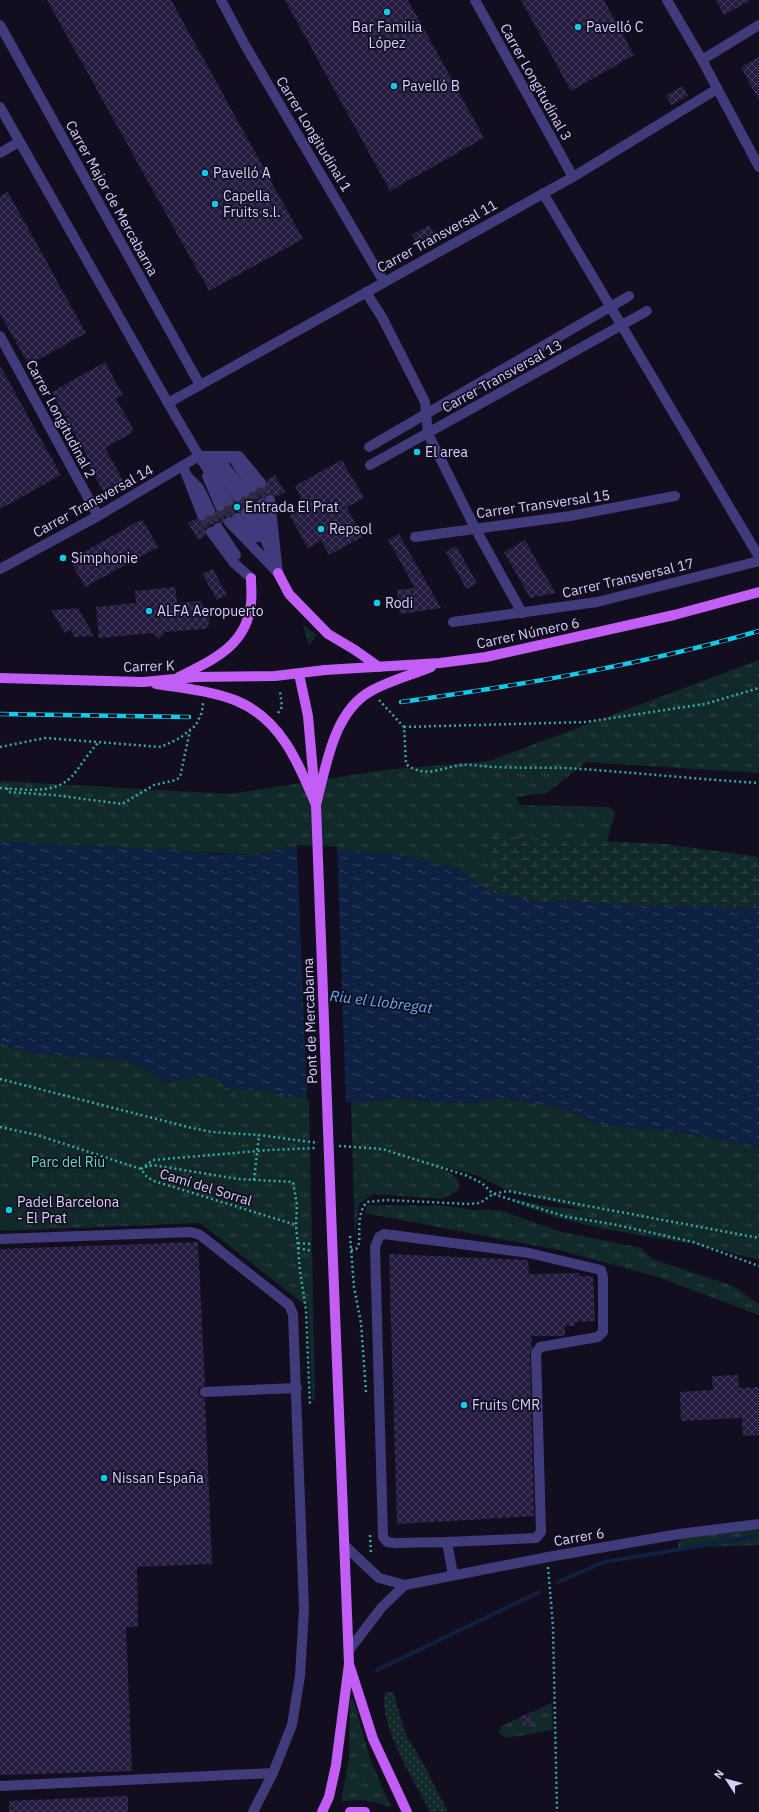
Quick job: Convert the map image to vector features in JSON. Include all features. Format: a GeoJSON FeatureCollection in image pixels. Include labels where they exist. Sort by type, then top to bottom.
{"type":"FeatureCollection","features":[{"type":"Feature","properties":{"kind":"main road"},"geometry":{"type":"LineString","coordinates":[[278,573],[290,594],[328,634],[355,650],[379,667]]}},
{"type":"Feature","properties":{"kind":"main road"},"geometry":{"type":"LineString","coordinates":[[175,679],[215,659],[227,650],[242,632],[251,604],[251,578]]}},
{"type":"Feature","properties":{"kind":"main road","name":"Carrer Número 6"},"geometry":{"type":"LineString","coordinates":[[299,674],[325,670],[440,663],[486,657],[674,615],[759,592]]}},
{"type":"Feature","properties":{"kind":"main road"},"geometry":{"type":"LineString","coordinates":[[316,805],[339,729],[349,711],[371,691],[440,663]]}},
{"type":"Feature","properties":{"kind":"main road","name":"Carrer K"},"geometry":{"type":"LineString","coordinates":[[0,678],[143,682],[175,679],[299,674]]}},
{"type":"Feature","properties":{"kind":"main road","name":"Pont de Mercabarna"},"geometry":{"type":"LineString","coordinates":[[299,674],[308,716],[316,805],[349,1664]]}},
{"type":"Feature","properties":{"kind":"main road"},"geometry":{"type":"LineString","coordinates":[[143,682],[204,692],[237,701],[259,714],[281,735],[296,757],[316,805]]}},
{"type":"Feature","properties":{"kind":"main road"},"geometry":{"type":"LineString","coordinates":[[322,1812],[329,1797],[336,1766],[349,1664]]}},
{"type":"Feature","properties":{"kind":"main road"},"geometry":{"type":"LineString","coordinates":[[349,1664],[373,1740],[407,1812]]}},
{"type":"Feature","properties":{"kind":"main road"},"geometry":{"type":"LineString","coordinates":[[350,1812],[365,1812]]}},
{"type":"Feature","properties":{"kind":"street","name":"Carrer Longitudinal 1"},"geometry":{"type":"LineString","coordinates":[[221,0],[245,45],[384,282]]}},
{"type":"Feature","properties":{"kind":"street","name":"Carrer Longitudinal 3"},"geometry":{"type":"LineString","coordinates":[[475,0],[573,177]]}},
{"type":"Feature","properties":{"kind":"street"},"geometry":{"type":"LineString","coordinates":[[667,0],[702,60],[759,167]]}},
{"type":"Feature","properties":{"kind":"street","name":"Carrer Major de Mercabarna"},"geometry":{"type":"LineString","coordinates":[[0,25],[200,385]]}},
{"type":"Feature","properties":{"kind":"street"},"geometry":{"type":"LineString","coordinates":[[702,60],[759,25]]}},
{"type":"Feature","properties":{"kind":"street","name":"Carrer Transversal 11"},"geometry":{"type":"LineString","coordinates":[[168,402],[573,177],[717,89]]}},
{"type":"Feature","properties":{"kind":"street"},"geometry":{"type":"LineString","coordinates":[[0,107],[199,456],[241,494]]}},
{"type":"Feature","properties":{"kind":"street"},"geometry":{"type":"LineString","coordinates":[[0,153],[19,142]]}},
{"type":"Feature","properties":{"kind":"street"},"geometry":{"type":"LineString","coordinates":[[543,193],[759,557]]}},
{"type":"Feature","properties":{"kind":"street"},"geometry":{"type":"LineString","coordinates":[[366,292],[383,319],[426,402],[428,434],[475,528],[522,613]]}},
{"type":"Feature","properties":{"kind":"street","name":"Carrer Transversal 13"},"geometry":{"type":"LineString","coordinates":[[369,447],[629,296]]}},
{"type":"Feature","properties":{"kind":"street","name":"Carrer Transversal 13"},"geometry":{"type":"LineString","coordinates":[[370,466],[647,311]]}},
{"type":"Feature","properties":{"kind":"street","name":"Carrer Longitudinal 2"},"geometry":{"type":"LineString","coordinates":[[0,336],[98,516]]}},
{"type":"Feature","properties":{"kind":"street"},"geometry":{"type":"LineString","coordinates":[[199,456],[239,456],[241,494]]}},
{"type":"Feature","properties":{"kind":"street"},"geometry":{"type":"LineString","coordinates":[[199,456],[222,463],[241,494]]}},
{"type":"Feature","properties":{"kind":"street","name":"Carrer Transversal 14"},"geometry":{"type":"LineString","coordinates":[[0,569],[98,516],[199,456]]}},
{"type":"Feature","properties":{"kind":"street"},"geometry":{"type":"LineString","coordinates":[[183,466],[188,476],[199,488],[206,513]]}},
{"type":"Feature","properties":{"kind":"street","name":"Carrer Transversal 15"},"geometry":{"type":"LineString","coordinates":[[415,537],[570,516],[675,496]]}},
{"type":"Feature","properties":{"kind":"street"},"geometry":{"type":"LineString","coordinates":[[250,511],[278,573]]}},
{"type":"Feature","properties":{"kind":"street"},"geometry":{"type":"LineString","coordinates":[[250,511],[278,573]]}},
{"type":"Feature","properties":{"kind":"street"},"geometry":{"type":"LineString","coordinates":[[250,511],[278,573]]}},
{"type":"Feature","properties":{"kind":"street"},"geometry":{"type":"LineString","coordinates":[[215,530],[234,563],[251,578]]}},
{"type":"Feature","properties":{"kind":"street","name":"Carrer Transversal 17"},"geometry":{"type":"LineString","coordinates":[[453,622],[597,602],[759,561]]}},
{"type":"Feature","properties":{"kind":"street"},"geometry":{"type":"LineString","coordinates":[[0,1240],[191,1232],[200,1235],[289,1305],[293,1314],[297,1388],[304,1617],[300,1676],[292,1725],[273,1773],[253,1812]]}},
{"type":"Feature","properties":{"kind":"street"},"geometry":{"type":"LineString","coordinates":[[384,1234],[529,1253],[601,1270],[603,1277],[604,1332],[598,1337],[540,1347],[536,1353],[542,1532],[536,1538],[447,1542],[395,1543],[387,1542],[383,1537],[375,1247],[379,1237],[384,1234]]}},
{"type":"Feature","properties":{"kind":"street"},"geometry":{"type":"LineString","coordinates":[[205,1392],[297,1388]]}},
{"type":"Feature","properties":{"kind":"street","name":"Carrer 6"},"geometry":{"type":"LineString","coordinates":[[344,1545],[379,1578],[405,1586],[548,1557],[679,1534],[759,1524]]}},
{"type":"Feature","properties":{"kind":"street"},"geometry":{"type":"LineString","coordinates":[[447,1542],[453,1576]]}},
{"type":"Feature","properties":{"kind":"street"},"geometry":{"type":"LineString","coordinates":[[349,1650],[382,1607],[405,1586]]}},
{"type":"Feature","properties":{"kind":"street"},"geometry":{"type":"LineString","coordinates":[[0,1786],[273,1773]]}},
{"type":"Feature","properties":{"kind":"path"},"geometry":{"type":"LineString","coordinates":[[404,727],[586,722],[705,704],[759,688]]}},
{"type":"Feature","properties":{"kind":"path"},"geometry":{"type":"LineString","coordinates":[[278,713],[282,707],[280,691]]}},
{"type":"Feature","properties":{"kind":"path"},"geometry":{"type":"LineString","coordinates":[[371,691],[404,727],[406,764],[414,770],[422,772],[470,764],[484,767],[566,768],[759,783]]}},
{"type":"Feature","properties":{"kind":"path"},"geometry":{"type":"LineString","coordinates":[[0,748],[45,738],[161,747],[180,738],[196,725],[202,712],[204,692]]}},
{"type":"Feature","properties":{"kind":"path"},"geometry":{"type":"LineString","coordinates":[[6,788],[8,792],[54,795],[122,804],[154,785],[176,780],[180,777],[190,729]]}},
{"type":"Feature","properties":{"kind":"path"},"geometry":{"type":"LineString","coordinates":[[0,788],[44,790],[60,786],[73,776],[99,742]]}},
{"type":"Feature","properties":{"kind":"path"},"geometry":{"type":"LineString","coordinates":[[0,1079],[212,1132],[259,1135],[321,1143]]}},
{"type":"Feature","properties":{"kind":"path","name":"Camí del Sorral"},"geometry":{"type":"LineString","coordinates":[[0,1127],[37,1135],[141,1169],[147,1177],[154,1181],[296,1224],[297,1205],[293,1182],[254,1180]]}},
{"type":"Feature","properties":{"kind":"path"},"geometry":{"type":"LineString","coordinates":[[141,1169],[154,1165],[238,1180],[254,1180],[259,1135]]}},
{"type":"Feature","properties":{"kind":"path"},"geometry":{"type":"LineString","coordinates":[[337,1146],[382,1149],[465,1174],[482,1183],[493,1194],[567,1217],[612,1224],[693,1242],[759,1266]]}},
{"type":"Feature","properties":{"kind":"path"},"geometry":{"type":"LineString","coordinates":[[145,1167],[153,1160],[257,1151],[322,1148]]}},
{"type":"Feature","properties":{"kind":"path"},"geometry":{"type":"LineString","coordinates":[[351,1250],[356,1249],[359,1246],[359,1219],[362,1207],[367,1202],[386,1200],[470,1204],[480,1203],[493,1194],[508,1191],[759,1238]]}},
{"type":"Feature","properties":{"kind":"path"},"geometry":{"type":"LineString","coordinates":[[350,1236],[354,1286],[361,1323],[366,1396]]}},
{"type":"Feature","properties":{"kind":"path"},"geometry":{"type":"LineString","coordinates":[[298,1243],[311,1244]]}},
{"type":"Feature","properties":{"kind":"path"},"geometry":{"type":"LineString","coordinates":[[298,1248],[312,1251]]}},
{"type":"Feature","properties":{"kind":"path"},"geometry":{"type":"LineString","coordinates":[[370,1531],[370,1551],[372,1559]]}},
{"type":"Feature","properties":{"kind":"path"},"geometry":{"type":"LineString","coordinates":[[548,1557],[553,1626],[557,1812]]}},
{"type":"Feature","properties":{"kind":"green space"},"geometry":{"type":"Polygon","coordinates":[[[303,625],[317,635],[309,645],[303,625]]]}},
{"type":"Feature","properties":{"kind":"green space"},"geometry":{"type":"Polygon","coordinates":[[[759,660],[759,773],[586,762],[547,793],[516,797],[520,805],[609,807],[615,812],[607,842],[492,837],[492,893],[456,868],[289,846],[257,855],[0,842],[0,781],[230,794],[384,770],[489,761],[759,660]]]}},
{"type":"Feature","properties":{"kind":"green space"},"geometry":{"type":"Polygon","coordinates":[[[492,836],[665,844],[759,857],[759,908],[618,905],[561,900],[540,902],[492,893],[492,836]]]}},
{"type":"Feature","properties":{"kind":"green space","name":"Parc del Riu"},"geometry":{"type":"Polygon","coordinates":[[[0,1043],[35,1054],[123,1060],[147,1070],[165,1082],[191,1077],[210,1076],[224,1078],[244,1087],[256,1089],[264,1088],[273,1094],[282,1091],[287,1098],[295,1096],[309,1097],[315,1401],[312,1400],[308,1304],[304,1304],[200,1223],[0,1231],[0,1043]]]}},
{"type":"Feature","properties":{"kind":"green space"},"geometry":{"type":"Polygon","coordinates":[[[500,1097],[569,1110],[597,1124],[666,1131],[723,1140],[759,1148],[759,1260],[699,1245],[604,1229],[558,1218],[515,1203],[511,1198],[545,1206],[586,1210],[508,1191],[476,1175],[440,1166],[458,1179],[459,1190],[442,1199],[373,1194],[359,1204],[355,1236],[351,1102],[361,1103],[399,1098],[443,1102],[482,1103],[500,1097]]]}},
{"type":"Feature","properties":{"kind":"green space","name":"Padel Barcelona - El Prat"},"geometry":{"type":"Polygon","coordinates":[[[0,1190],[17,1190],[18,1229],[0,1230],[0,1190]]]}},
{"type":"Feature","properties":{"kind":"green space"},"geometry":{"type":"Polygon","coordinates":[[[368,1205],[448,1206],[476,1210],[500,1210],[558,1231],[641,1248],[652,1259],[733,1286],[759,1304],[759,1315],[658,1277],[559,1250],[365,1213],[368,1205]]]}},
{"type":"Feature","properties":{"kind":"green space"},"geometry":{"type":"Polygon","coordinates":[[[759,1524],[759,1545],[678,1548],[679,1534],[759,1524]]]}},
{"type":"Feature","properties":{"kind":"green space"},"geometry":{"type":"Polygon","coordinates":[[[385,1692],[393,1692],[406,1735],[423,1763],[448,1812],[430,1812],[407,1770],[392,1737],[387,1720],[384,1705],[385,1692]]]}},
{"type":"Feature","properties":{"kind":"green space"},"geometry":{"type":"Polygon","coordinates":[[[353,1698],[370,1759],[391,1807],[366,1801],[354,1800],[341,1802],[349,1758],[350,1699],[353,1698]]]}},
{"type":"Feature","properties":{"kind":"green space"},"geometry":{"type":"Polygon","coordinates":[[[552,1703],[553,1730],[506,1738],[499,1733],[501,1726],[552,1703]]]}},
{"type":"Feature","properties":{"kind":"water","name":"Riu el Llobregat"},"geometry":{"type":"Polygon","coordinates":[[[0,842],[162,849],[215,854],[257,855],[289,846],[396,854],[456,868],[492,893],[540,902],[561,900],[618,905],[759,908],[759,1148],[728,1141],[666,1131],[597,1124],[569,1110],[500,1097],[482,1103],[443,1102],[399,1098],[361,1103],[295,1096],[287,1098],[282,1091],[273,1094],[264,1088],[226,1090],[217,1077],[192,1077],[165,1082],[147,1070],[123,1060],[35,1054],[0,1043],[0,842]]]}},
{"type":"Feature","properties":{"kind":"pier"},"geometry":{"type":"Polygon","coordinates":[[[297,845],[337,847],[346,1103],[307,1099],[297,845]]]}},
{"type":"Feature","properties":{"kind":"building","name":"Pavelló A"},"geometry":{"type":"Polygon","coordinates":[[[47,0],[171,0],[303,239],[209,291],[47,0]]]}},
{"type":"Feature","properties":{"kind":"building","name":"Pavelló B"},"geometry":{"type":"Polygon","coordinates":[[[285,0],[408,0],[484,138],[390,191],[285,0]]]}},
{"type":"Feature","properties":{"kind":"building","name":"Pavelló C"},"geometry":{"type":"Polygon","coordinates":[[[521,0],[604,0],[634,55],[571,91],[521,0]]]}},
{"type":"Feature","properties":{"kind":"building"},"geometry":{"type":"Polygon","coordinates":[[[716,0],[751,0],[724,15],[716,0]]]}},
{"type":"Feature","properties":{"kind":"building"},"geometry":{"type":"Polygon","coordinates":[[[759,57],[759,101],[741,67],[759,57]]]}},
{"type":"Feature","properties":{"kind":"building"},"geometry":{"type":"Polygon","coordinates":[[[683,86],[688,96],[671,105],[666,95],[683,86]]]}},
{"type":"Feature","properties":{"kind":"building"},"geometry":{"type":"Polygon","coordinates":[[[8,192],[86,333],[29,365],[0,314],[0,196],[8,192]]]}},
{"type":"Feature","properties":{"kind":"building"},"geometry":{"type":"Polygon","coordinates":[[[429,225],[435,235],[418,245],[412,235],[429,225]]]}},
{"type":"Feature","properties":{"kind":"building"},"geometry":{"type":"Polygon","coordinates":[[[105,362],[123,395],[116,399],[133,429],[133,432],[105,448],[123,480],[103,491],[89,464],[91,463],[52,392],[105,362]]]}},
{"type":"Feature","properties":{"kind":"building"},"geometry":{"type":"Polygon","coordinates":[[[0,366],[61,475],[0,509],[0,366]]]}},
{"type":"Feature","properties":{"kind":"building"},"geometry":{"type":"Polygon","coordinates":[[[342,460],[364,498],[347,507],[362,537],[329,555],[321,541],[308,548],[290,516],[305,507],[295,486],[342,460]]]}},
{"type":"Feature","properties":{"kind":"building"},"geometry":{"type":"Polygon","coordinates":[[[275,475],[285,492],[276,497],[272,494],[258,499],[256,503],[243,508],[240,512],[236,512],[231,516],[225,517],[223,524],[215,522],[205,529],[206,535],[198,540],[188,523],[197,518],[204,521],[208,517],[213,517],[216,511],[223,512],[226,507],[232,506],[234,502],[238,502],[243,498],[249,497],[258,489],[265,488],[267,485],[267,480],[275,475]]]}},
{"type":"Feature","properties":{"kind":"building"},"geometry":{"type":"Polygon","coordinates":[[[142,519],[158,547],[85,587],[70,560],[142,519]]]}},
{"type":"Feature","properties":{"kind":"building"},"geometry":{"type":"Polygon","coordinates":[[[399,534],[441,608],[400,614],[397,590],[415,588],[388,540],[399,534]]]}},
{"type":"Feature","properties":{"kind":"building"},"geometry":{"type":"Polygon","coordinates":[[[525,540],[556,593],[530,598],[504,552],[525,540]]]}},
{"type":"Feature","properties":{"kind":"building"},"geometry":{"type":"Polygon","coordinates":[[[456,546],[477,583],[466,589],[446,552],[456,546]]]}},
{"type":"Feature","properties":{"kind":"building"},"geometry":{"type":"Polygon","coordinates":[[[213,569],[227,595],[217,600],[202,574],[213,569]]]}},
{"type":"Feature","properties":{"kind":"building","name":"ALFA Aeropuerto"},"geometry":{"type":"Polygon","coordinates":[[[175,587],[177,603],[201,601],[210,619],[208,627],[204,629],[165,632],[159,639],[153,633],[99,638],[96,607],[136,603],[135,591],[175,587]]]}},
{"type":"Feature","properties":{"kind":"building"},"geometry":{"type":"Polygon","coordinates":[[[78,608],[94,636],[75,637],[71,630],[65,633],[51,610],[78,608]]]}},
{"type":"Feature","properties":{"kind":"building","name":"Nissan España"},"geometry":{"type":"Polygon","coordinates":[[[198,1242],[205,1386],[199,1389],[199,1393],[202,1398],[205,1398],[212,1564],[137,1567],[138,1626],[126,1628],[132,1771],[0,1775],[0,1249],[198,1242]]]}},
{"type":"Feature","properties":{"kind":"building","name":"Fruits CMR"},"geometry":{"type":"Polygon","coordinates":[[[389,1254],[528,1260],[529,1274],[579,1273],[579,1276],[593,1276],[595,1321],[575,1322],[575,1326],[565,1326],[565,1336],[531,1336],[532,1348],[530,1353],[534,1516],[397,1524],[389,1254]]]}},
{"type":"Feature","properties":{"kind":"building"},"geometry":{"type":"Polygon","coordinates":[[[738,1375],[739,1388],[759,1387],[759,1435],[743,1436],[742,1418],[681,1421],[680,1392],[713,1390],[712,1376],[738,1375]]]}},
{"type":"Feature","properties":{"kind":"building"},"geometry":{"type":"Polygon","coordinates":[[[530,1713],[534,1723],[524,1726],[520,1717],[530,1713]]]}},
{"type":"Feature","properties":{"kind":"building"},"geometry":{"type":"Polygon","coordinates":[[[128,1796],[128,1812],[9,1812],[9,1801],[128,1796]]]}},
{"type":"Feature","properties":{"kind":"waterway"},"geometry":{"type":"LineString","coordinates":[[558,1582],[604,1562],[759,1536]]}},
{"type":"Feature","properties":{"kind":"waterway"},"geometry":{"type":"LineString","coordinates":[[377,1670],[539,1592]]}},
{"type":"Feature","properties":{"kind":"tunnel"},"geometry":{"type":"LineString","coordinates":[[261,483],[270,500]]}},
{"type":"Feature","properties":{"kind":"tunnel"},"geometry":{"type":"LineString","coordinates":[[252,487],[262,504]]}},
{"type":"Feature","properties":{"kind":"tunnel"},"geometry":{"type":"LineString","coordinates":[[245,492],[254,509]]}},
{"type":"Feature","properties":{"kind":"tunnel"},"geometry":{"type":"LineString","coordinates":[[237,496],[246,513]]}},
{"type":"Feature","properties":{"kind":"tunnel"},"geometry":{"type":"LineString","coordinates":[[228,501],[237,518]]}},
{"type":"Feature","properties":{"kind":"tunnel"},"geometry":{"type":"LineString","coordinates":[[220,506],[229,522]]}},
{"type":"Feature","properties":{"kind":"tunnel"},"geometry":{"type":"LineString","coordinates":[[210,511],[218,528]]}},
{"type":"Feature","properties":{"kind":"tunnel"},"geometry":{"type":"LineString","coordinates":[[202,515],[211,532]]}},
{"type":"Feature","properties":{"kind":"railway"},"geometry":{"type":"LineString","coordinates":[[401,702],[492,689],[582,673],[671,654],[759,631]]}},
{"type":"Feature","properties":{"kind":"railway"},"geometry":{"type":"LineString","coordinates":[[0,714],[189,717]]}},
{"type":"Feature","properties":{"kind":"place","name":"Bar Familia López"},"geometry":{"type":"Point","coordinates":[387,12]}},
{"type":"Feature","properties":{"kind":"place","name":"Pavelló C"},"geometry":{"type":"Point","coordinates":[578,27]}},
{"type":"Feature","properties":{"kind":"place","name":"Pavelló B"},"geometry":{"type":"Point","coordinates":[394,86]}},
{"type":"Feature","properties":{"kind":"place","name":"Pavelló A"},"geometry":{"type":"Point","coordinates":[205,173]}},
{"type":"Feature","properties":{"kind":"place","name":"Capella Fruits s.l."},"geometry":{"type":"Point","coordinates":[215,204]}},
{"type":"Feature","properties":{"kind":"place","name":"El area"},"geometry":{"type":"Point","coordinates":[417,452]}},
{"type":"Feature","properties":{"kind":"place","name":"Entrada El Prat"},"geometry":{"type":"Point","coordinates":[237,507]}},
{"type":"Feature","properties":{"kind":"place","name":"Repsol"},"geometry":{"type":"Point","coordinates":[321,529]}},
{"type":"Feature","properties":{"kind":"place","name":"Simphonie"},"geometry":{"type":"Point","coordinates":[63,558]}},
{"type":"Feature","properties":{"kind":"place","name":"Rodi"},"geometry":{"type":"Point","coordinates":[377,603]}},
{"type":"Feature","properties":{"kind":"place","name":"ALFA Aeropuerto"},"geometry":{"type":"Point","coordinates":[149,611]}},
{"type":"Feature","properties":{"kind":"place","name":"Padel Barcelona - El Prat"},"geometry":{"type":"Point","coordinates":[9,1210]}},
{"type":"Feature","properties":{"kind":"place","name":"Fruits CMR"},"geometry":{"type":"Point","coordinates":[464,1405]}},
{"type":"Feature","properties":{"kind":"place","name":"Nissan España"},"geometry":{"type":"Point","coordinates":[104,1478]}}]}
